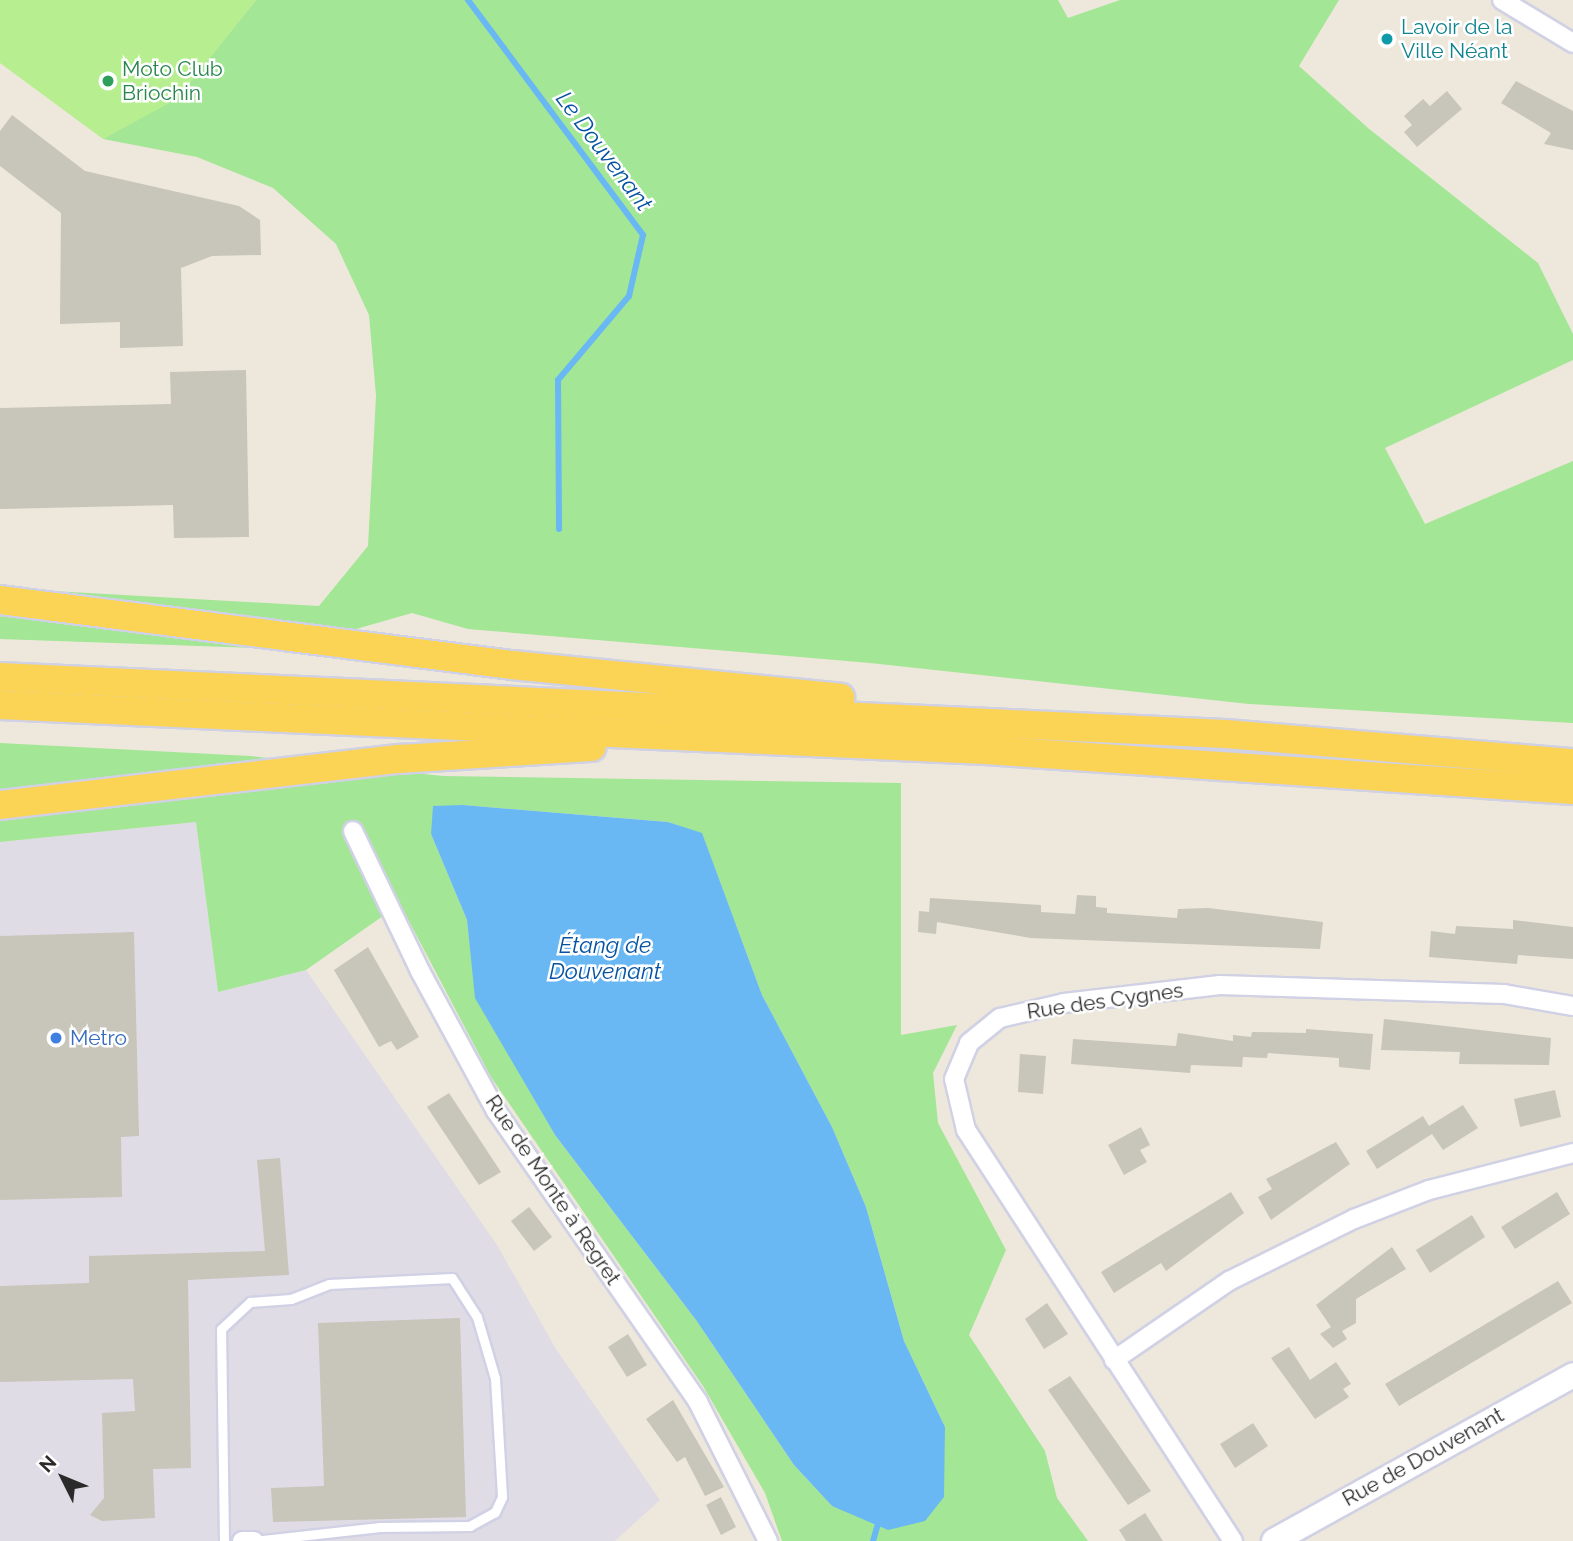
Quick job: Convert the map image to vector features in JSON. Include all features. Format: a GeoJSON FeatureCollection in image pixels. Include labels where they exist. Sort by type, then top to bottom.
{"type":"FeatureCollection","features":[{"type":"Feature","properties":{"kind":"highway"},"geometry":{"type":"LineString","coordinates":[[0,600],[512,665],[841,698],[931,720]]}},
{"type":"Feature","properties":{"kind":"highway"},"geometry":{"type":"LineString","coordinates":[[0,677],[1226,734],[1573,762]]}},
{"type":"Feature","properties":{"kind":"highway"},"geometry":{"type":"LineString","coordinates":[[0,705],[1219,764],[1573,790]]}},
{"type":"Feature","properties":{"kind":"highway"},"geometry":{"type":"LineString","coordinates":[[0,806],[399,759],[582,750],[634,734]]}},
{"type":"Feature","properties":{"kind":"main road","name":"Rue de Douvenant"},"geometry":{"type":"LineString","coordinates":[[1274,1541],[1573,1375]]}},
{"type":"Feature","properties":{"kind":"street"},"geometry":{"type":"LineString","coordinates":[[1502,0],[1573,43]]}},
{"type":"Feature","properties":{"kind":"street","name":"Rue de Monte à Regret"},"geometry":{"type":"LineString","coordinates":[[353,831],[419,971],[496,1111],[698,1402],[768,1541]]}},
{"type":"Feature","properties":{"kind":"street","name":"Rue des Cygnes"},"geometry":{"type":"LineString","coordinates":[[1233,1541],[1114,1360],[957,1110],[957,1069],[969,1043],[985,1026],[1065,1003],[1220,985],[1504,994],[1573,1006]]}},
{"type":"Feature","properties":{"kind":"street"},"geometry":{"type":"LineString","coordinates":[[1114,1360],[1229,1281],[1354,1219],[1429,1190],[1573,1153]]}},
{"type":"Feature","properties":{"kind":"street"},"geometry":{"type":"LineString","coordinates":[[242,1541],[254,1541]]}},
{"type":"Feature","properties":{"kind":"lane"},"geometry":{"type":"LineString","coordinates":[[224,1541],[221,1329],[250,1302],[291,1298],[329,1284],[452,1278],[477,1317],[495,1378],[502,1497],[495,1512],[470,1526],[380,1527],[254,1541]]}},
{"type":"Feature","properties":{"kind":"shaded area"},"geometry":{"type":"Polygon","coordinates":[[[196,822],[218,992],[306,970],[497,1245],[556,1349],[660,1500],[615,1541],[0,1541],[0,842],[196,822]]]}},
{"type":"Feature","properties":{"kind":"green space","name":"Moto Club Briochin"},"geometry":{"type":"Polygon","coordinates":[[[0,0],[256,0],[177,99],[103,139],[0,63],[0,0]]]}},
{"type":"Feature","properties":{"kind":"green space"},"geometry":{"type":"Polygon","coordinates":[[[256,0],[1058,0],[1068,18],[1120,0],[1339,0],[1299,66],[1368,128],[1538,263],[1573,334],[1573,360],[1385,448],[1425,524],[1573,461],[1573,723],[1249,704],[870,663],[468,629],[412,613],[286,649],[0,639],[0,588],[319,606],[368,546],[376,396],[369,315],[336,244],[273,188],[197,157],[103,139],[177,98],[256,0]]]}},
{"type":"Feature","properties":{"kind":"green space"},"geometry":{"type":"Polygon","coordinates":[[[0,743],[250,756],[443,776],[901,783],[901,1035],[957,1025],[933,1073],[938,1123],[1006,1250],[969,1335],[1045,1451],[1057,1498],[1088,1541],[782,1541],[765,1493],[703,1386],[491,1077],[400,904],[306,970],[218,992],[196,822],[0,842],[0,743]],[[463,805],[431,834],[467,920],[476,998],[555,1135],[696,1320],[794,1465],[832,1506],[945,1427],[904,1341],[866,1207],[832,1127],[762,995],[702,834],[668,822],[463,805]]]}},
{"type":"Feature","properties":{"kind":"water","name":"Étang de Douvenant"},"geometry":{"type":"Polygon","coordinates":[[[463,805],[668,822],[702,833],[762,995],[832,1127],[866,1207],[904,1341],[945,1427],[944,1497],[925,1521],[888,1530],[832,1506],[794,1465],[696,1320],[555,1135],[475,998],[467,920],[431,834],[433,806],[463,805]]]}},
{"type":"Feature","properties":{"kind":"building"},"geometry":{"type":"Polygon","coordinates":[[[1516,81],[1573,111],[1573,150],[1544,144],[1551,133],[1501,103],[1516,81]]]}},
{"type":"Feature","properties":{"kind":"building"},"geometry":{"type":"Polygon","coordinates":[[[1447,91],[1462,109],[1417,147],[1404,132],[1412,125],[1404,116],[1423,99],[1430,106],[1447,91]]]}},
{"type":"Feature","properties":{"kind":"building"},"geometry":{"type":"Polygon","coordinates":[[[12,115],[85,171],[239,206],[260,220],[261,255],[212,256],[181,268],[183,346],[120,348],[120,322],[60,324],[61,213],[0,166],[0,131],[12,115]]]}},
{"type":"Feature","properties":{"kind":"building"},"geometry":{"type":"Polygon","coordinates":[[[246,370],[249,537],[174,538],[173,505],[0,509],[0,408],[171,404],[170,372],[246,370]]]}},
{"type":"Feature","properties":{"kind":"building"},"geometry":{"type":"Polygon","coordinates":[[[1077,895],[1096,896],[1096,907],[1107,908],[1107,913],[1177,918],[1178,909],[1208,908],[1323,922],[1320,949],[1031,938],[937,922],[936,934],[918,932],[919,911],[929,912],[930,898],[1041,905],[1041,912],[1075,914],[1077,895]]]}},
{"type":"Feature","properties":{"kind":"building"},"geometry":{"type":"Polygon","coordinates":[[[1513,920],[1573,927],[1573,959],[1518,955],[1517,964],[1429,957],[1431,931],[1455,934],[1456,926],[1513,929],[1513,920]]]}},
{"type":"Feature","properties":{"kind":"building"},"geometry":{"type":"Polygon","coordinates":[[[134,932],[139,1136],[121,1137],[122,1197],[0,1200],[0,936],[134,932]]]}},
{"type":"Feature","properties":{"kind":"building"},"geometry":{"type":"Polygon","coordinates":[[[368,947],[419,1037],[397,1050],[391,1041],[379,1047],[334,970],[368,947]]]}},
{"type":"Feature","properties":{"kind":"building"},"geometry":{"type":"Polygon","coordinates":[[[1384,1019],[1551,1038],[1549,1065],[1459,1064],[1460,1052],[1381,1050],[1384,1019]]]}},
{"type":"Feature","properties":{"kind":"building"},"geometry":{"type":"Polygon","coordinates":[[[1306,1029],[1373,1034],[1370,1070],[1339,1067],[1339,1058],[1268,1053],[1267,1058],[1243,1057],[1242,1067],[1191,1065],[1190,1073],[1071,1064],[1073,1039],[1176,1046],[1178,1033],[1233,1041],[1233,1035],[1251,1037],[1252,1032],[1306,1033],[1306,1029]]]}},
{"type":"Feature","properties":{"kind":"building"},"geometry":{"type":"Polygon","coordinates":[[[1020,1054],[1046,1056],[1043,1094],[1018,1092],[1020,1054]]]}},
{"type":"Feature","properties":{"kind":"building"},"geometry":{"type":"Polygon","coordinates":[[[1555,1090],[1561,1117],[1520,1127],[1514,1099],[1555,1090]]]}},
{"type":"Feature","properties":{"kind":"building"},"geometry":{"type":"Polygon","coordinates":[[[449,1093],[501,1172],[479,1185],[427,1107],[449,1093]]]}},
{"type":"Feature","properties":{"kind":"building"},"geometry":{"type":"Polygon","coordinates":[[[1463,1105],[1478,1128],[1443,1150],[1432,1134],[1377,1169],[1366,1151],[1423,1116],[1429,1126],[1463,1105]]]}},
{"type":"Feature","properties":{"kind":"building"},"geometry":{"type":"Polygon","coordinates":[[[1141,1127],[1150,1145],[1140,1150],[1147,1162],[1124,1175],[1108,1145],[1141,1127]]]}},
{"type":"Feature","properties":{"kind":"building"},"geometry":{"type":"Polygon","coordinates":[[[1336,1142],[1350,1164],[1271,1220],[1258,1197],[1272,1189],[1266,1179],[1336,1142]]]}},
{"type":"Feature","properties":{"kind":"building"},"geometry":{"type":"Polygon","coordinates":[[[280,1158],[289,1275],[188,1280],[191,1468],[153,1469],[155,1518],[102,1521],[90,1515],[104,1498],[102,1413],[135,1411],[133,1379],[0,1382],[0,1286],[89,1283],[89,1256],[265,1251],[257,1160],[280,1158]]]}},
{"type":"Feature","properties":{"kind":"building"},"geometry":{"type":"Polygon","coordinates":[[[1231,1192],[1244,1213],[1166,1271],[1161,1263],[1114,1293],[1101,1272],[1231,1192]]]}},
{"type":"Feature","properties":{"kind":"building"},"geometry":{"type":"Polygon","coordinates":[[[1557,1192],[1570,1214],[1515,1249],[1501,1227],[1557,1192]]]}},
{"type":"Feature","properties":{"kind":"building"},"geometry":{"type":"Polygon","coordinates":[[[529,1207],[552,1237],[534,1251],[511,1221],[529,1207]]]}},
{"type":"Feature","properties":{"kind":"building"},"geometry":{"type":"Polygon","coordinates":[[[1472,1215],[1485,1237],[1430,1273],[1416,1250],[1472,1215]]]}},
{"type":"Feature","properties":{"kind":"building"},"geometry":{"type":"Polygon","coordinates":[[[1392,1247],[1406,1269],[1356,1299],[1356,1323],[1342,1331],[1347,1339],[1333,1348],[1320,1334],[1331,1327],[1316,1305],[1392,1247]]]}},
{"type":"Feature","properties":{"kind":"building"},"geometry":{"type":"Polygon","coordinates":[[[1558,1281],[1572,1303],[1399,1406],[1385,1384],[1558,1281]]]}},
{"type":"Feature","properties":{"kind":"building"},"geometry":{"type":"Polygon","coordinates":[[[1047,1303],[1068,1334],[1044,1349],[1025,1319],[1047,1303]]]}},
{"type":"Feature","properties":{"kind":"building"},"geometry":{"type":"Polygon","coordinates":[[[460,1318],[466,1517],[273,1522],[271,1488],[324,1486],[318,1323],[460,1318]]]}},
{"type":"Feature","properties":{"kind":"building"},"geometry":{"type":"Polygon","coordinates":[[[628,1334],[647,1365],[627,1377],[608,1347],[628,1334]]]}},
{"type":"Feature","properties":{"kind":"building"},"geometry":{"type":"Polygon","coordinates":[[[1289,1347],[1310,1380],[1336,1362],[1351,1384],[1343,1389],[1349,1397],[1315,1419],[1271,1358],[1289,1347]]]}},
{"type":"Feature","properties":{"kind":"building"},"geometry":{"type":"Polygon","coordinates":[[[1070,1376],[1151,1491],[1128,1505],[1048,1390],[1070,1376]]]}},
{"type":"Feature","properties":{"kind":"building"},"geometry":{"type":"Polygon","coordinates":[[[673,1400],[724,1487],[705,1496],[685,1457],[677,1462],[646,1419],[673,1400]]]}},
{"type":"Feature","properties":{"kind":"building"},"geometry":{"type":"Polygon","coordinates":[[[1253,1423],[1268,1446],[1235,1468],[1220,1444],[1253,1423]]]}},
{"type":"Feature","properties":{"kind":"building"},"geometry":{"type":"Polygon","coordinates":[[[721,1497],[736,1527],[721,1535],[706,1505],[721,1497]]]}},
{"type":"Feature","properties":{"kind":"building"},"geometry":{"type":"Polygon","coordinates":[[[1145,1513],[1163,1541],[1126,1541],[1119,1530],[1145,1513]]]}},
{"type":"Feature","properties":{"kind":"waterway","name":"Le Douvenant"},"geometry":{"type":"LineString","coordinates":[[468,0],[643,235],[629,296],[558,380],[559,529]]}},
{"type":"Feature","properties":{"kind":"waterway","name":"Le Douvenant"},"geometry":{"type":"LineString","coordinates":[[873,1541],[877,1527]]}},
{"type":"Feature","properties":{"kind":"place","name":"Lavoir de la Ville Néant"},"geometry":{"type":"Point","coordinates":[1387,39]}},
{"type":"Feature","properties":{"kind":"place","name":"Moto Club Briochin"},"geometry":{"type":"Point","coordinates":[108,81]}},
{"type":"Feature","properties":{"kind":"place","name":"Metro"},"geometry":{"type":"Point","coordinates":[56,1038]}}]}
